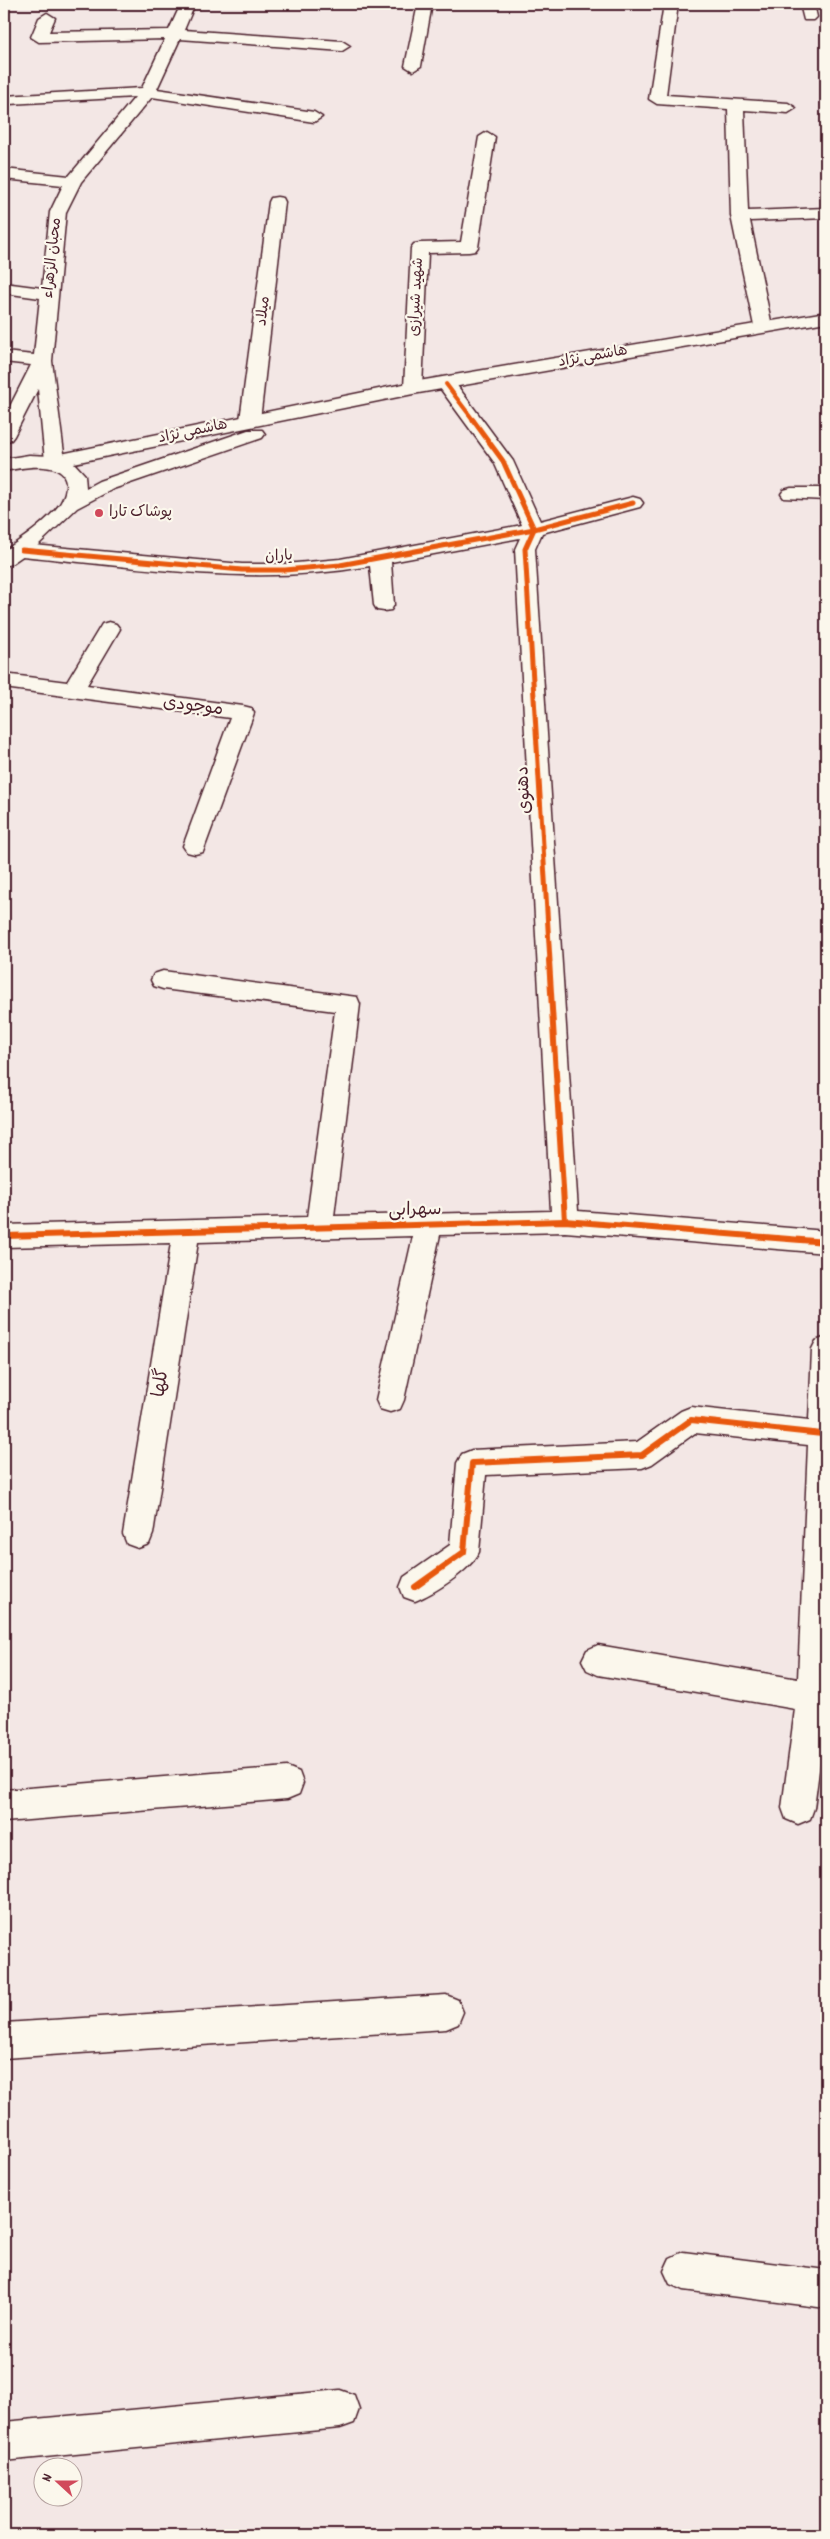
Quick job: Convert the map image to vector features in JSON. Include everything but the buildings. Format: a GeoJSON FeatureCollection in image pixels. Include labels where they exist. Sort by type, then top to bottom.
{"type":"FeatureCollection","features":[{"type":"Feature","properties":{"kind":"street","name":"محبان الزهراء"},"geometry":{"type":"LineString","coordinates":[[55,462],[52,422],[42,362],[58,212],[73,181],[148,92],[188,4]]}},
{"type":"Feature","properties":{"kind":"street"},"geometry":{"type":"LineString","coordinates":[[412,66],[425,4]]}},
{"type":"Feature","properties":{"kind":"street"},"geometry":{"type":"LineString","coordinates":[[671,4],[657,99],[788,108]]}},
{"type":"Feature","properties":{"kind":"street"},"geometry":{"type":"LineString","coordinates":[[47,18],[39,37],[176,34],[342,46]]}},
{"type":"Feature","properties":{"kind":"street"},"geometry":{"type":"LineString","coordinates":[[9,99],[148,92],[314,117]]}},
{"type":"Feature","properties":{"kind":"street"},"geometry":{"type":"LineString","coordinates":[[736,103],[740,216],[763,326]]}},
{"type":"Feature","properties":{"kind":"street","name":"شهید شیرازی"},"geometry":{"type":"LineString","coordinates":[[413,388],[420,248],[469,247],[487,137]]}},
{"type":"Feature","properties":{"kind":"street"},"geometry":{"type":"LineString","coordinates":[[4,174],[73,181]]}},
{"type":"Feature","properties":{"kind":"street","name":"میلاد"},"geometry":{"type":"LineString","coordinates":[[250,420],[277,202]]}},
{"type":"Feature","properties":{"kind":"street"},"geometry":{"type":"LineString","coordinates":[[740,216],[826,212]]}},
{"type":"Feature","properties":{"kind":"street"},"geometry":{"type":"LineString","coordinates":[[4,288],[50,294]]}},
{"type":"Feature","properties":{"kind":"street","name":"هاشمی نژاد"},"geometry":{"type":"LineString","coordinates":[[55,462],[250,420],[413,388],[446,384],[763,326],[826,317]]}},
{"type":"Feature","properties":{"kind":"street"},"geometry":{"type":"LineString","coordinates":[[4,357],[42,362],[4,436]]}},
{"type":"Feature","properties":{"kind":"street"},"geometry":{"type":"LineString","coordinates":[[446,384],[503,461],[534,528]]}},
{"type":"Feature","properties":{"kind":"street","name":"هاشمی نژاد"},"geometry":{"type":"LineString","coordinates":[[13,555],[70,504],[106,485],[360,399]]}},
{"type":"Feature","properties":{"kind":"street"},"geometry":{"type":"LineString","coordinates":[[4,465],[24,460],[55,462],[70,468],[76,477],[77,490],[70,504]]}},
{"type":"Feature","properties":{"kind":"street"},"geometry":{"type":"LineString","coordinates":[[791,494],[826,494]]}},
{"type":"Feature","properties":{"kind":"street","name":"یاران"},"geometry":{"type":"LineString","coordinates":[[13,555],[242,570],[285,570],[340,565],[380,558],[534,528],[633,503]]}},
{"type":"Feature","properties":{"kind":"street","name":"دهنوی"},"geometry":{"type":"LineString","coordinates":[[534,528],[525,548],[565,1221]]}},
{"type":"Feature","properties":{"kind":"street"},"geometry":{"type":"LineString","coordinates":[[380,558],[384,605]]}},
{"type":"Feature","properties":{"kind":"street"},"geometry":{"type":"LineString","coordinates":[[73,691],[109,629]]}},
{"type":"Feature","properties":{"kind":"street","name":"موجودی"},"geometry":{"type":"LineString","coordinates":[[4,681],[243,713],[195,846]]}},
{"type":"Feature","properties":{"kind":"street"},"geometry":{"type":"LineString","coordinates":[[163,980],[348,1004],[319,1228]]}},
{"type":"Feature","properties":{"kind":"street","name":"سهرابی"},"geometry":{"type":"LineString","coordinates":[[4,1236],[565,1221],[826,1242]]}},
{"type":"Feature","properties":{"kind":"street"},"geometry":{"type":"LineString","coordinates":[[390,1400],[429,1225]]}},
{"type":"Feature","properties":{"kind":"street","name":"گلها"},"geometry":{"type":"LineString","coordinates":[[138,1534],[186,1231]]}},
{"type":"Feature","properties":{"kind":"street"},"geometry":{"type":"LineString","coordinates":[[798,1808],[813,1697],[826,1349]]}},
{"type":"Feature","properties":{"kind":"street"},"geometry":{"type":"LineString","coordinates":[[415,1587],[464,1552],[472,1462],[642,1455],[691,1420],[822,1434]]}},
{"type":"Feature","properties":{"kind":"street"},"geometry":{"type":"LineString","coordinates":[[598,1660],[813,1697]]}},
{"type":"Feature","properties":{"kind":"street"},"geometry":{"type":"LineString","coordinates":[[4,1806],[288,1783]]}},
{"type":"Feature","properties":{"kind":"street"},"geometry":{"type":"LineString","coordinates":[[4,2041],[446,2012]]}},
{"type":"Feature","properties":{"kind":"street"},"geometry":{"type":"LineString","coordinates":[[683,2271],[826,2289]]}},
{"type":"Feature","properties":{"kind":"street"},"geometry":{"type":"LineString","coordinates":[[4,2442],[340,2409]]}},
{"type":"Feature","properties":{"kind":"cycle path"},"geometry":{"type":"LineString","coordinates":[[446,384],[503,461],[534,529],[525,549],[565,1221]]}},
{"type":"Feature","properties":{"kind":"cycle path"},"geometry":{"type":"LineString","coordinates":[[22,550],[242,570],[285,570],[340,565],[534,529],[633,503]]}},
{"type":"Feature","properties":{"kind":"cycle path"},"geometry":{"type":"LineString","coordinates":[[4,1236],[565,1221],[826,1242]]}},
{"type":"Feature","properties":{"kind":"cycle path"},"geometry":{"type":"LineString","coordinates":[[415,1587],[464,1552],[472,1463],[642,1455],[691,1420],[822,1434]]}},
{"type":"Feature","properties":{"kind":"place","name":"پوشاک تارا"},"geometry":{"type":"Point","coordinates":[99,513]}}]}
